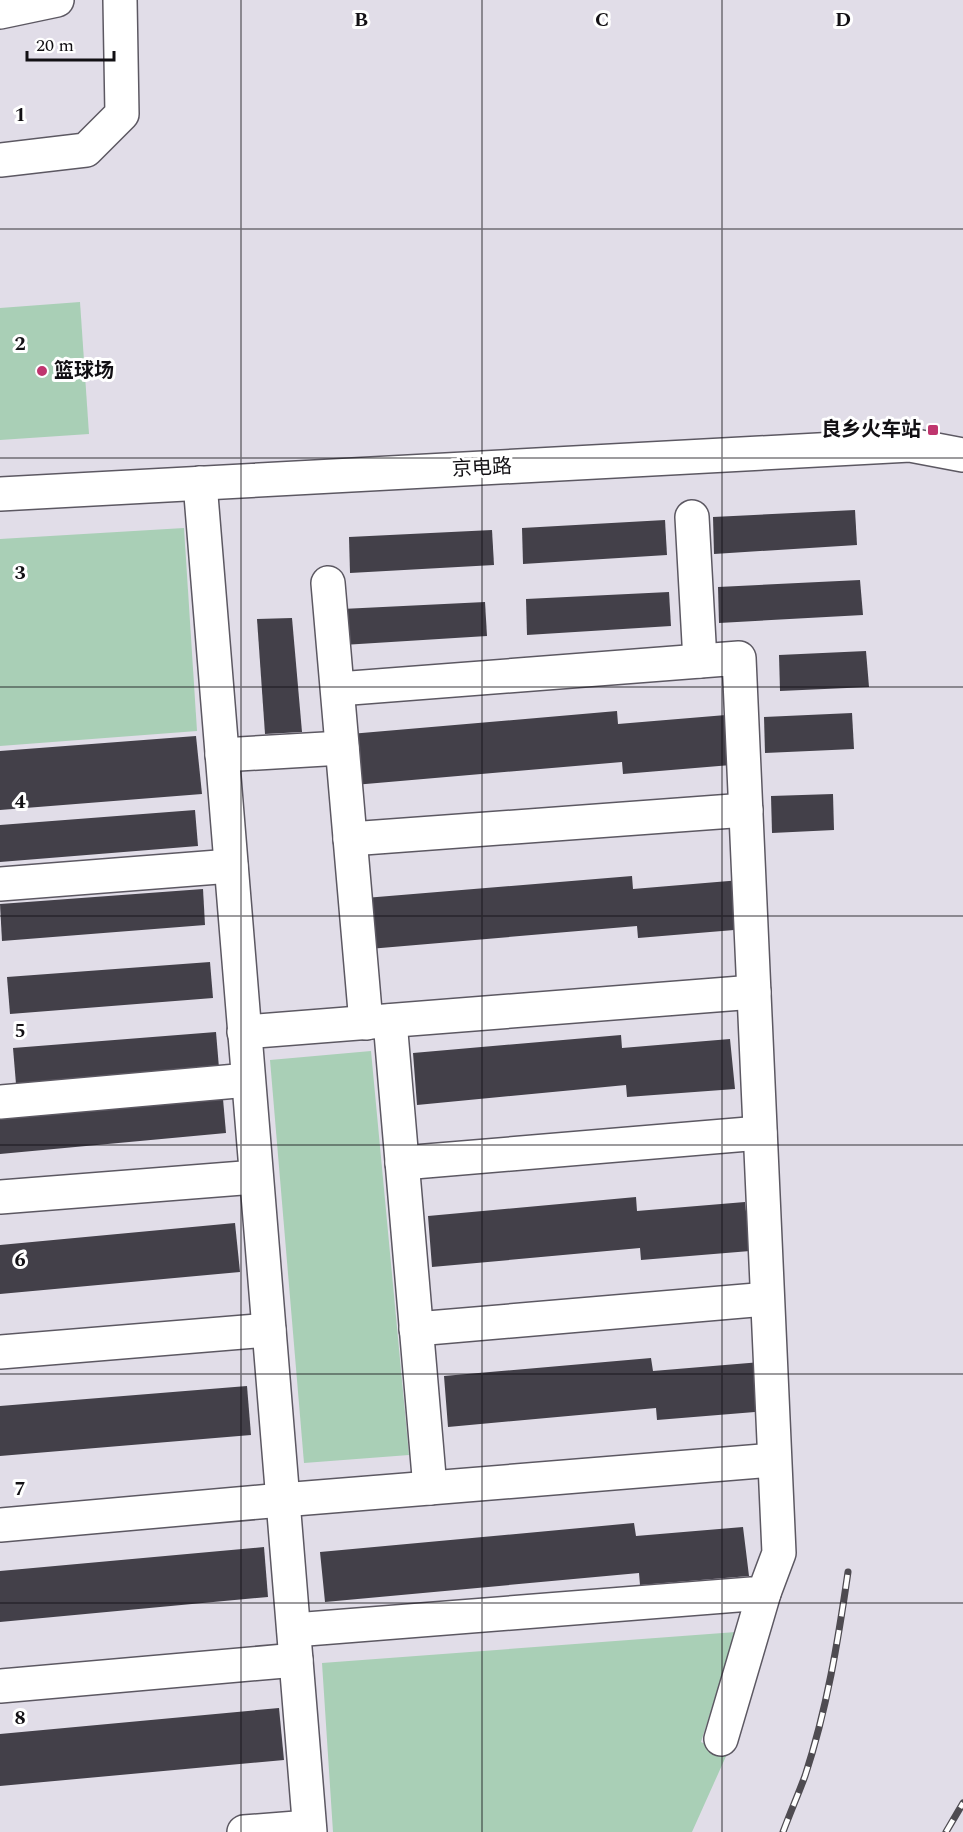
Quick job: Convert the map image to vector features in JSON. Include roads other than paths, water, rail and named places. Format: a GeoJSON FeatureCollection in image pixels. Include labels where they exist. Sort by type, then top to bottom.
{"type":"FeatureCollection","features":[{"type":"Feature","properties":{"kind":"street"},"geometry":{"type":"LineString","coordinates":[[0,12],[57,0]]}},
{"type":"Feature","properties":{"kind":"street"},"geometry":{"type":"LineString","coordinates":[[0,160],[86,150],[122,114],[120,0]]}},
{"type":"Feature","properties":{"kind":"street","name":"京电路"},"geometry":{"type":"LineString","coordinates":[[0,494],[910,445],[963,455]]}},
{"type":"Feature","properties":{"kind":"street"},"geometry":{"type":"LineString","coordinates":[[200,483],[309,1829],[244,1832]]}},
{"type":"Feature","properties":{"kind":"street"},"geometry":{"type":"LineString","coordinates":[[692,517],[700,661]]}},
{"type":"Feature","properties":{"kind":"street"},"geometry":{"type":"LineString","coordinates":[[328,583],[350,839],[402,1163],[430,1488]]}},
{"type":"Feature","properties":{"kind":"street"},"geometry":{"type":"LineString","coordinates":[[338,689],[739,658],[778,1553],[764,1593],[722,1739]]}},
{"type":"Feature","properties":{"kind":"street"},"geometry":{"type":"LineString","coordinates":[[222,755],[342,748]]}},
{"type":"Feature","properties":{"kind":"street"},"geometry":{"type":"LineString","coordinates":[[350,839],[746,810]]}},
{"type":"Feature","properties":{"kind":"street"},"geometry":{"type":"LineString","coordinates":[[0,884],[231,866]]}},
{"type":"Feature","properties":{"kind":"street"},"geometry":{"type":"LineString","coordinates":[[244,1032],[754,992]]}},
{"type":"Feature","properties":{"kind":"street"},"geometry":{"type":"LineString","coordinates":[[0,1102],[248,1080]]}},
{"type":"Feature","properties":{"kind":"street"},"geometry":{"type":"LineString","coordinates":[[402,1163],[760,1133]]}},
{"type":"Feature","properties":{"kind":"street"},"geometry":{"type":"LineString","coordinates":[[0,1197],[256,1177]]}},
{"type":"Feature","properties":{"kind":"street"},"geometry":{"type":"LineString","coordinates":[[416,1329],[767,1299]]}},
{"type":"Feature","properties":{"kind":"street"},"geometry":{"type":"LineString","coordinates":[[0,1352],[269,1330]]}},
{"type":"Feature","properties":{"kind":"street"},"geometry":{"type":"LineString","coordinates":[[0,1524],[774,1460]]}},
{"type":"Feature","properties":{"kind":"street"},"geometry":{"type":"LineString","coordinates":[[0,1686],[295,1645],[764,1593]]}},
{"type":"Feature","properties":{"kind":"railway"},"geometry":{"type":"LineString","coordinates":[[783,1832],[805,1776],[820,1726],[836,1649],[848,1572]]}},
{"type":"Feature","properties":{"kind":"railway"},"geometry":{"type":"LineString","coordinates":[[946,1832],[963,1803]]}},
{"type":"Feature","properties":{"kind":"place","name":"篮球场"},"geometry":{"type":"Point","coordinates":[42,371]}},
{"type":"Feature","properties":{"kind":"place","name":"良乡火车站"},"geometry":{"type":"Point","coordinates":[933,430]}}]}
